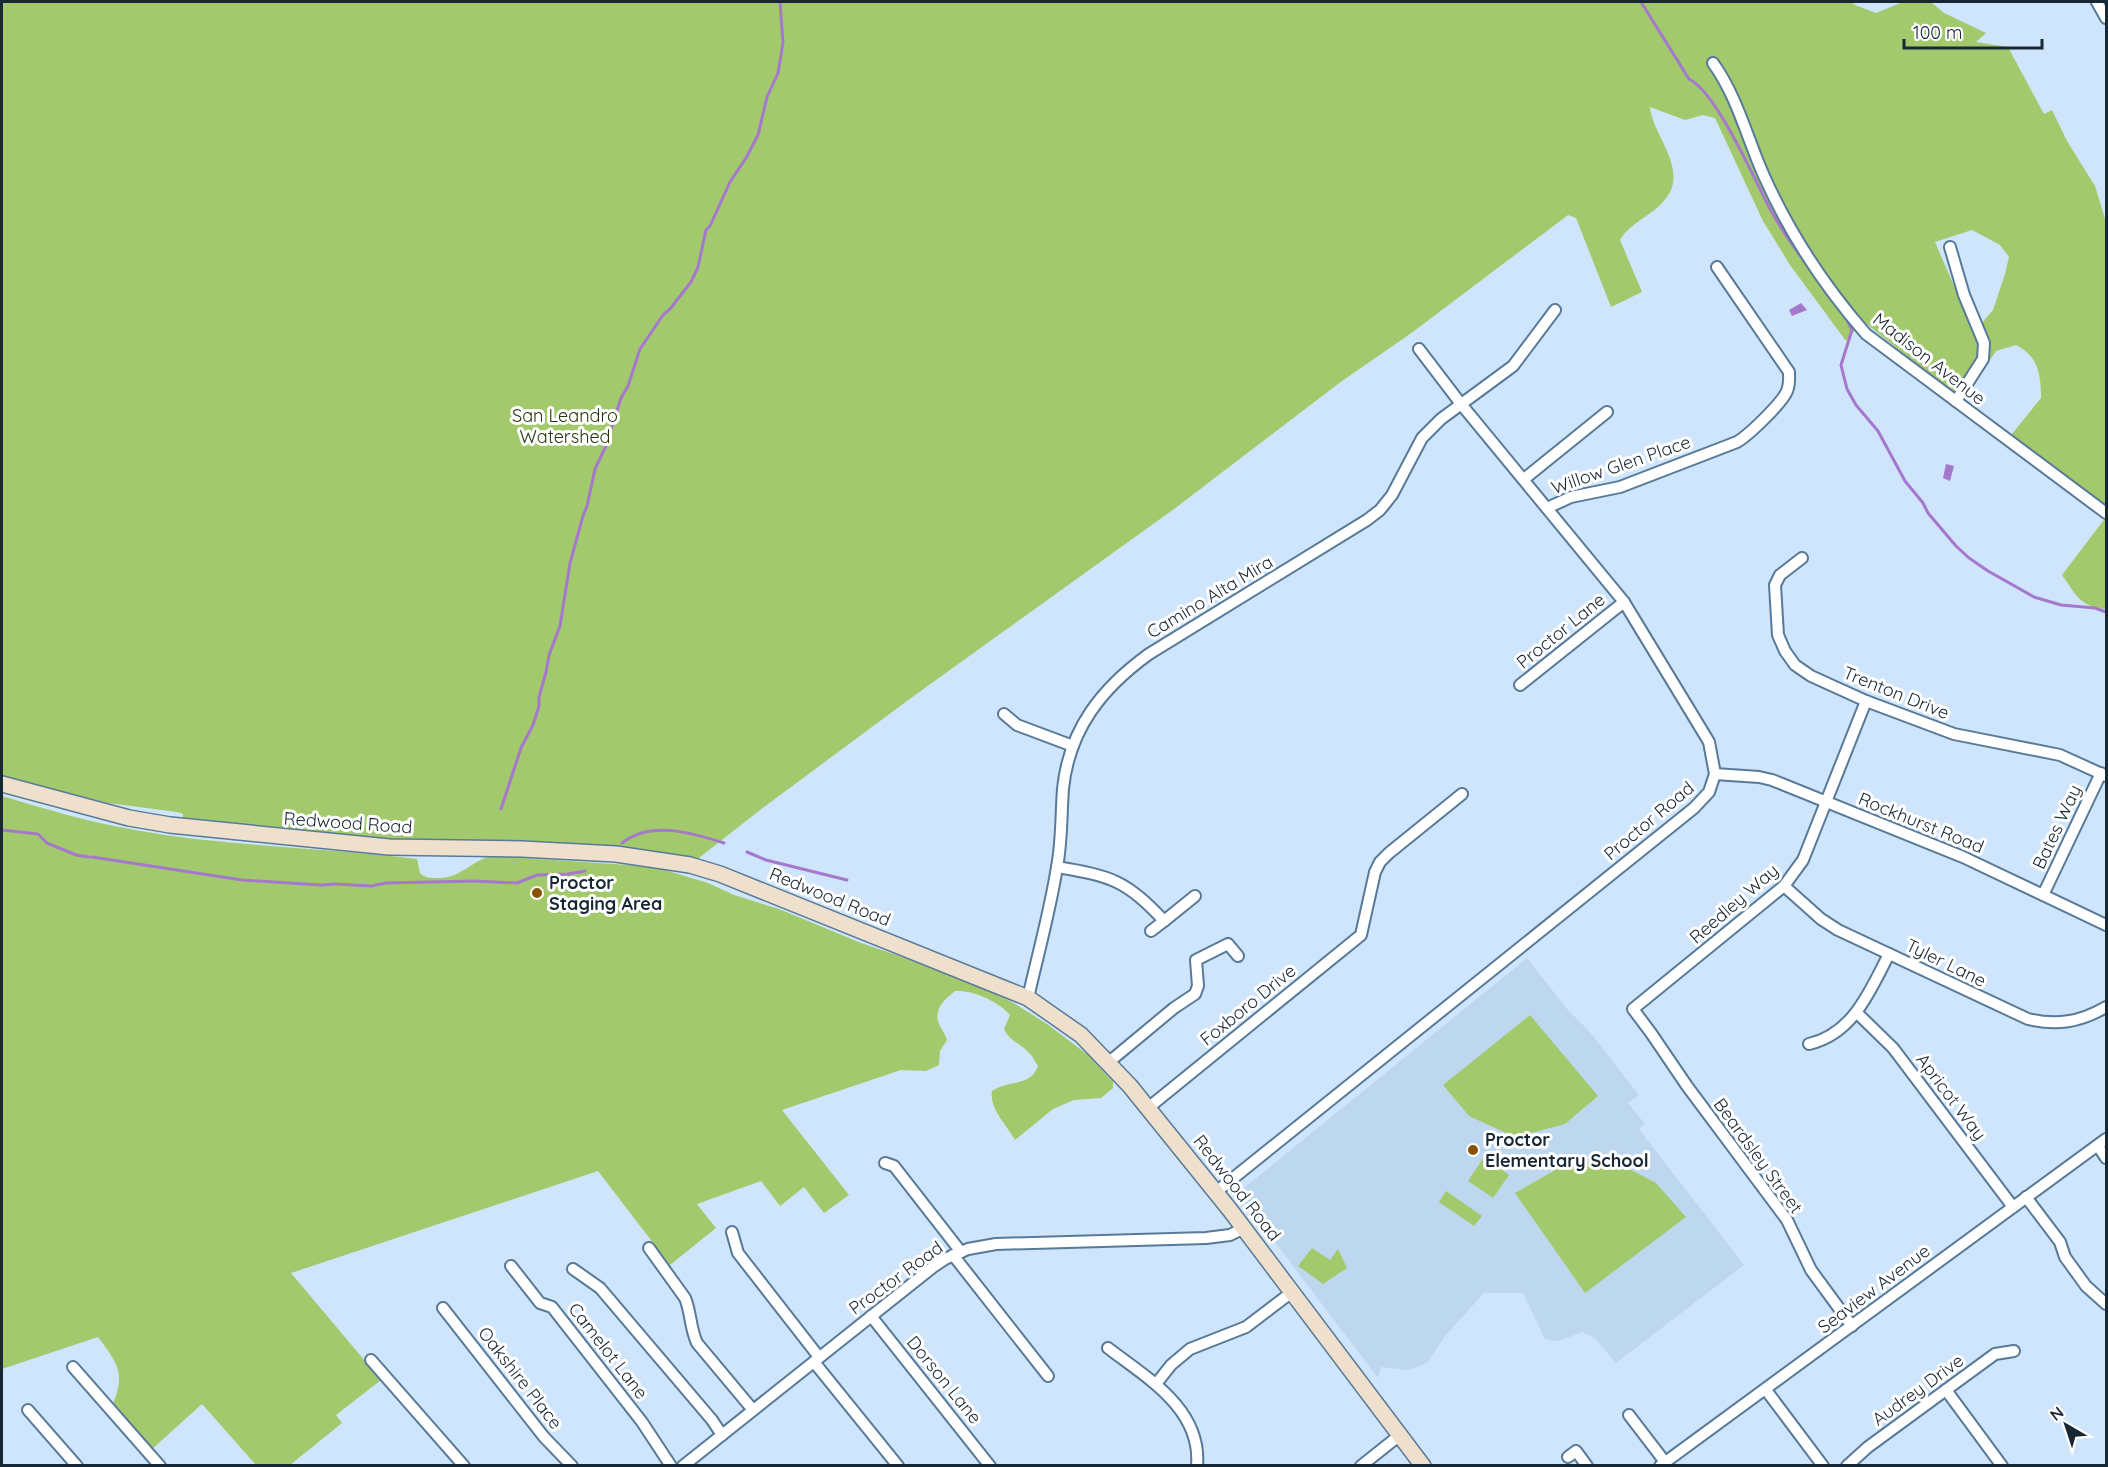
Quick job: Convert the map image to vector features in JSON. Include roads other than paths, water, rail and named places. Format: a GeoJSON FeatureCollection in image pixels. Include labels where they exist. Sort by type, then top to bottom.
{"type":"FeatureCollection","features":[{"type":"Feature","properties":{"kind":"main road","name":"Redwood Road"},"geometry":{"type":"LineString","coordinates":[[2,784],[129,818],[182,826],[389,847],[522,849],[616,854],[690,865],[720,874],[1028,998],[1081,1035],[1109,1062],[1148,1108],[1244,1228],[1423,1466]]}},
{"type":"Feature","properties":{"kind":"street"},"geometry":{"type":"LineString","coordinates":[[2097,2],[2106,18]]}},
{"type":"Feature","properties":{"kind":"street","name":"Madison Avenue"},"geometry":{"type":"LineString","coordinates":[[1713,63],[1725,79],[1764,176],[1787,221],[1830,287],[1866,334],[2106,513]]}},
{"type":"Feature","properties":{"kind":"street"},"geometry":{"type":"LineString","coordinates":[[1950,247],[1964,295],[1984,344],[1983,359],[1956,400]]}},
{"type":"Feature","properties":{"kind":"street","name":"Willow Glen Place"},"geometry":{"type":"LineString","coordinates":[[1547,508],[1571,497],[1620,487],[1737,442],[1747,436],[1786,393],[1790,383],[1789,372],[1717,267]]}},
{"type":"Feature","properties":{"kind":"street","name":"Camino Alta Mira"},"geometry":{"type":"LineString","coordinates":[[1028,998],[1057,867],[1064,786],[1073,746],[1094,705],[1128,669],[1149,654],[1380,510],[1392,495],[1422,438],[1441,419],[1514,366],[1555,310]]}},
{"type":"Feature","properties":{"kind":"street","name":"Proctor Road"},"geometry":{"type":"LineString","coordinates":[[1216,1192],[1694,808],[1709,792],[1715,774],[1709,742],[1660,665],[1624,602],[1461,404],[1419,349]]}},
{"type":"Feature","properties":{"kind":"street"},"geometry":{"type":"LineString","coordinates":[[1524,479],[1607,412]]}},
{"type":"Feature","properties":{"kind":"street","name":"Trenton Drive"},"geometry":{"type":"LineString","coordinates":[[1802,558],[1780,575],[1775,585],[1778,635],[1795,665],[1811,676],[1866,701],[1954,734],[2060,755],[2104,774]]}},
{"type":"Feature","properties":{"kind":"street","name":"Proctor Lane"},"geometry":{"type":"LineString","coordinates":[[1520,685],[1624,602]]}},
{"type":"Feature","properties":{"kind":"street","name":"Reedley Way"},"geometry":{"type":"LineString","coordinates":[[1633,1009],[1784,886],[1803,860],[1866,701]]}},
{"type":"Feature","properties":{"kind":"street"},"geometry":{"type":"LineString","coordinates":[[1004,714],[1017,725],[1073,746]]}},
{"type":"Feature","properties":{"kind":"street","name":"Rockhurst Road"},"geometry":{"type":"LineString","coordinates":[[1715,774],[1766,778],[1935,845],[2106,925]]}},
{"type":"Feature","properties":{"kind":"street","name":"Bates Way"},"geometry":{"type":"LineString","coordinates":[[2043,895],[2104,774]]}},
{"type":"Feature","properties":{"kind":"street","name":"Foxboro Drive"},"geometry":{"type":"LineString","coordinates":[[1148,1108],[1360,935],[1375,873],[1380,862],[1462,794]]}},
{"type":"Feature","properties":{"kind":"street"},"geometry":{"type":"LineString","coordinates":[[1057,867],[1091,873],[1123,884],[1148,902],[1164,921]]}},
{"type":"Feature","properties":{"kind":"street","name":"Tyler Lane"},"geometry":{"type":"LineString","coordinates":[[1784,886],[1821,919],[1889,954],[2028,1019],[2043,1023],[2075,1021],[2106,1007]]}},
{"type":"Feature","properties":{"kind":"street"},"geometry":{"type":"LineString","coordinates":[[1151,931],[1195,896]]}},
{"type":"Feature","properties":{"kind":"street"},"geometry":{"type":"LineString","coordinates":[[1109,1062],[1174,1008],[1195,994],[1198,987],[1196,964],[1199,958],[1228,944],[1238,956]]}},
{"type":"Feature","properties":{"kind":"street"},"geometry":{"type":"LineString","coordinates":[[1809,1044],[1836,1033],[1857,1013],[1866,1001],[1889,954]]}},
{"type":"Feature","properties":{"kind":"street","name":"Beardsley Street"},"geometry":{"type":"LineString","coordinates":[[1633,1009],[1687,1086],[1779,1207],[1811,1269],[1852,1326]]}},
{"type":"Feature","properties":{"kind":"street","name":"Apricot Way"},"geometry":{"type":"LineString","coordinates":[[1857,1013],[1893,1048],[2013,1207]]}},
{"type":"Feature","properties":{"kind":"street"},"geometry":{"type":"LineString","coordinates":[[2102,1142],[2106,1158]]}},
{"type":"Feature","properties":{"kind":"street","name":"Seaview Avenue"},"geometry":{"type":"LineString","coordinates":[[1663,1464],[2102,1142]]}},
{"type":"Feature","properties":{"kind":"street"},"geometry":{"type":"LineString","coordinates":[[885,1163],[894,1166],[1048,1376]]}},
{"type":"Feature","properties":{"kind":"street"},"geometry":{"type":"LineString","coordinates":[[2026,1197],[2060,1242],[2065,1257],[2086,1286],[2106,1304]]}},
{"type":"Feature","properties":{"kind":"street","name":"Proctor Road"},"geometry":{"type":"LineString","coordinates":[[683,1466],[933,1267],[957,1253],[981,1246],[1012,1244],[1206,1239],[1227,1235],[1244,1228]]}},
{"type":"Feature","properties":{"kind":"street"},"geometry":{"type":"LineString","coordinates":[[732,1232],[738,1253],[898,1466]]}},
{"type":"Feature","properties":{"kind":"street"},"geometry":{"type":"LineString","coordinates":[[649,1248],[685,1298],[697,1343],[753,1410]]}},
{"type":"Feature","properties":{"kind":"street","name":"Camelot Lane"},"geometry":{"type":"LineString","coordinates":[[511,1266],[540,1303],[552,1307],[642,1422],[672,1466]]}},
{"type":"Feature","properties":{"kind":"street"},"geometry":{"type":"LineString","coordinates":[[573,1269],[600,1288],[712,1420],[722,1435]]}},
{"type":"Feature","properties":{"kind":"street"},"geometry":{"type":"LineString","coordinates":[[1156,1384],[1171,1365],[1190,1349],[1246,1327],[1292,1292]]}},
{"type":"Feature","properties":{"kind":"street","name":"Oakshire Place"},"geometry":{"type":"LineString","coordinates":[[443,1308],[544,1437],[572,1466]]}},
{"type":"Feature","properties":{"kind":"street","name":"Dorson Lane"},"geometry":{"type":"LineString","coordinates":[[871,1316],[990,1466]]}},
{"type":"Feature","properties":{"kind":"street"},"geometry":{"type":"LineString","coordinates":[[1108,1348],[1156,1384],[1174,1401],[1186,1418],[1196,1442],[1197,1466]]}},
{"type":"Feature","properties":{"kind":"street","name":"Audrey Drive"},"geometry":{"type":"LineString","coordinates":[[1847,1466],[1868,1447],[1995,1354],[2001,1351],[2014,1351]]}},
{"type":"Feature","properties":{"kind":"street"},"geometry":{"type":"LineString","coordinates":[[371,1360],[464,1466]]}},
{"type":"Feature","properties":{"kind":"street"},"geometry":{"type":"LineString","coordinates":[[73,1367],[160,1466]]}},
{"type":"Feature","properties":{"kind":"street"},"geometry":{"type":"LineString","coordinates":[[1766,1390],[1823,1466]]}},
{"type":"Feature","properties":{"kind":"street"},"geometry":{"type":"LineString","coordinates":[[1946,1390],[2002,1466]]}},
{"type":"Feature","properties":{"kind":"street"},"geometry":{"type":"LineString","coordinates":[[28,1410],[78,1466]]}},
{"type":"Feature","properties":{"kind":"street"},"geometry":{"type":"LineString","coordinates":[[1629,1415],[1663,1464]]}},
{"type":"Feature","properties":{"kind":"street"},"geometry":{"type":"LineString","coordinates":[[1361,1466],[1400,1435]]}},
{"type":"Feature","properties":{"kind":"street"},"geometry":{"type":"LineString","coordinates":[[1568,1457],[1576,1451],[1587,1466]]}},
{"type":"Feature","properties":{"kind":"waterway"},"geometry":{"type":"LineString","coordinates":[[501,809],[521,748],[533,725],[539,706],[549,655],[560,626],[570,563],[595,469],[605,448],[621,398],[628,386],[640,349],[663,315],[691,282],[698,267],[706,230],[730,182],[758,135],[767,97],[778,73],[783,43],[780,2]]}},
{"type":"Feature","properties":{"kind":"waterway"},"geometry":{"type":"LineString","coordinates":[[1641,2],[1689,79],[1700,87],[1722,117],[1772,213],[1809,267]]}},
{"type":"Feature","properties":{"kind":"waterway"},"geometry":{"type":"LineString","coordinates":[[1845,316],[1852,330],[1841,365],[1847,389],[1856,405],[1878,431],[1905,481],[1956,546],[1988,571],[2034,597],[2061,605],[2095,608],[2106,612]]}},
{"type":"Feature","properties":{"kind":"waterway"},"geometry":{"type":"LineString","coordinates":[[2,830],[38,834],[47,843],[76,855],[89,857]]}},
{"type":"Feature","properties":{"kind":"waterway"},"geometry":{"type":"LineString","coordinates":[[622,843],[633,836],[659,830],[686,833],[724,843]]}},
{"type":"Feature","properties":{"kind":"waterway"},"geometry":{"type":"LineString","coordinates":[[747,852],[766,860],[847,880]]}},
{"type":"Feature","properties":{"kind":"waterway"},"geometry":{"type":"LineString","coordinates":[[92,857],[242,880],[321,885],[371,886],[386,883],[474,881],[517,883],[537,875],[585,871]]}},
{"type":"Feature","properties":{"kind":"place","name":"Proctor Staging Area"},"geometry":{"type":"Point","coordinates":[537,893]}},
{"type":"Feature","properties":{"kind":"place","name":"Proctor Elementary School"},"geometry":{"type":"Point","coordinates":[1473,1150]}},
{"type":"Feature","properties":{"kind":"park label","name":"San Leandro Watershed"},"geometry":{"type":"Point","coordinates":[565,426]}}]}
